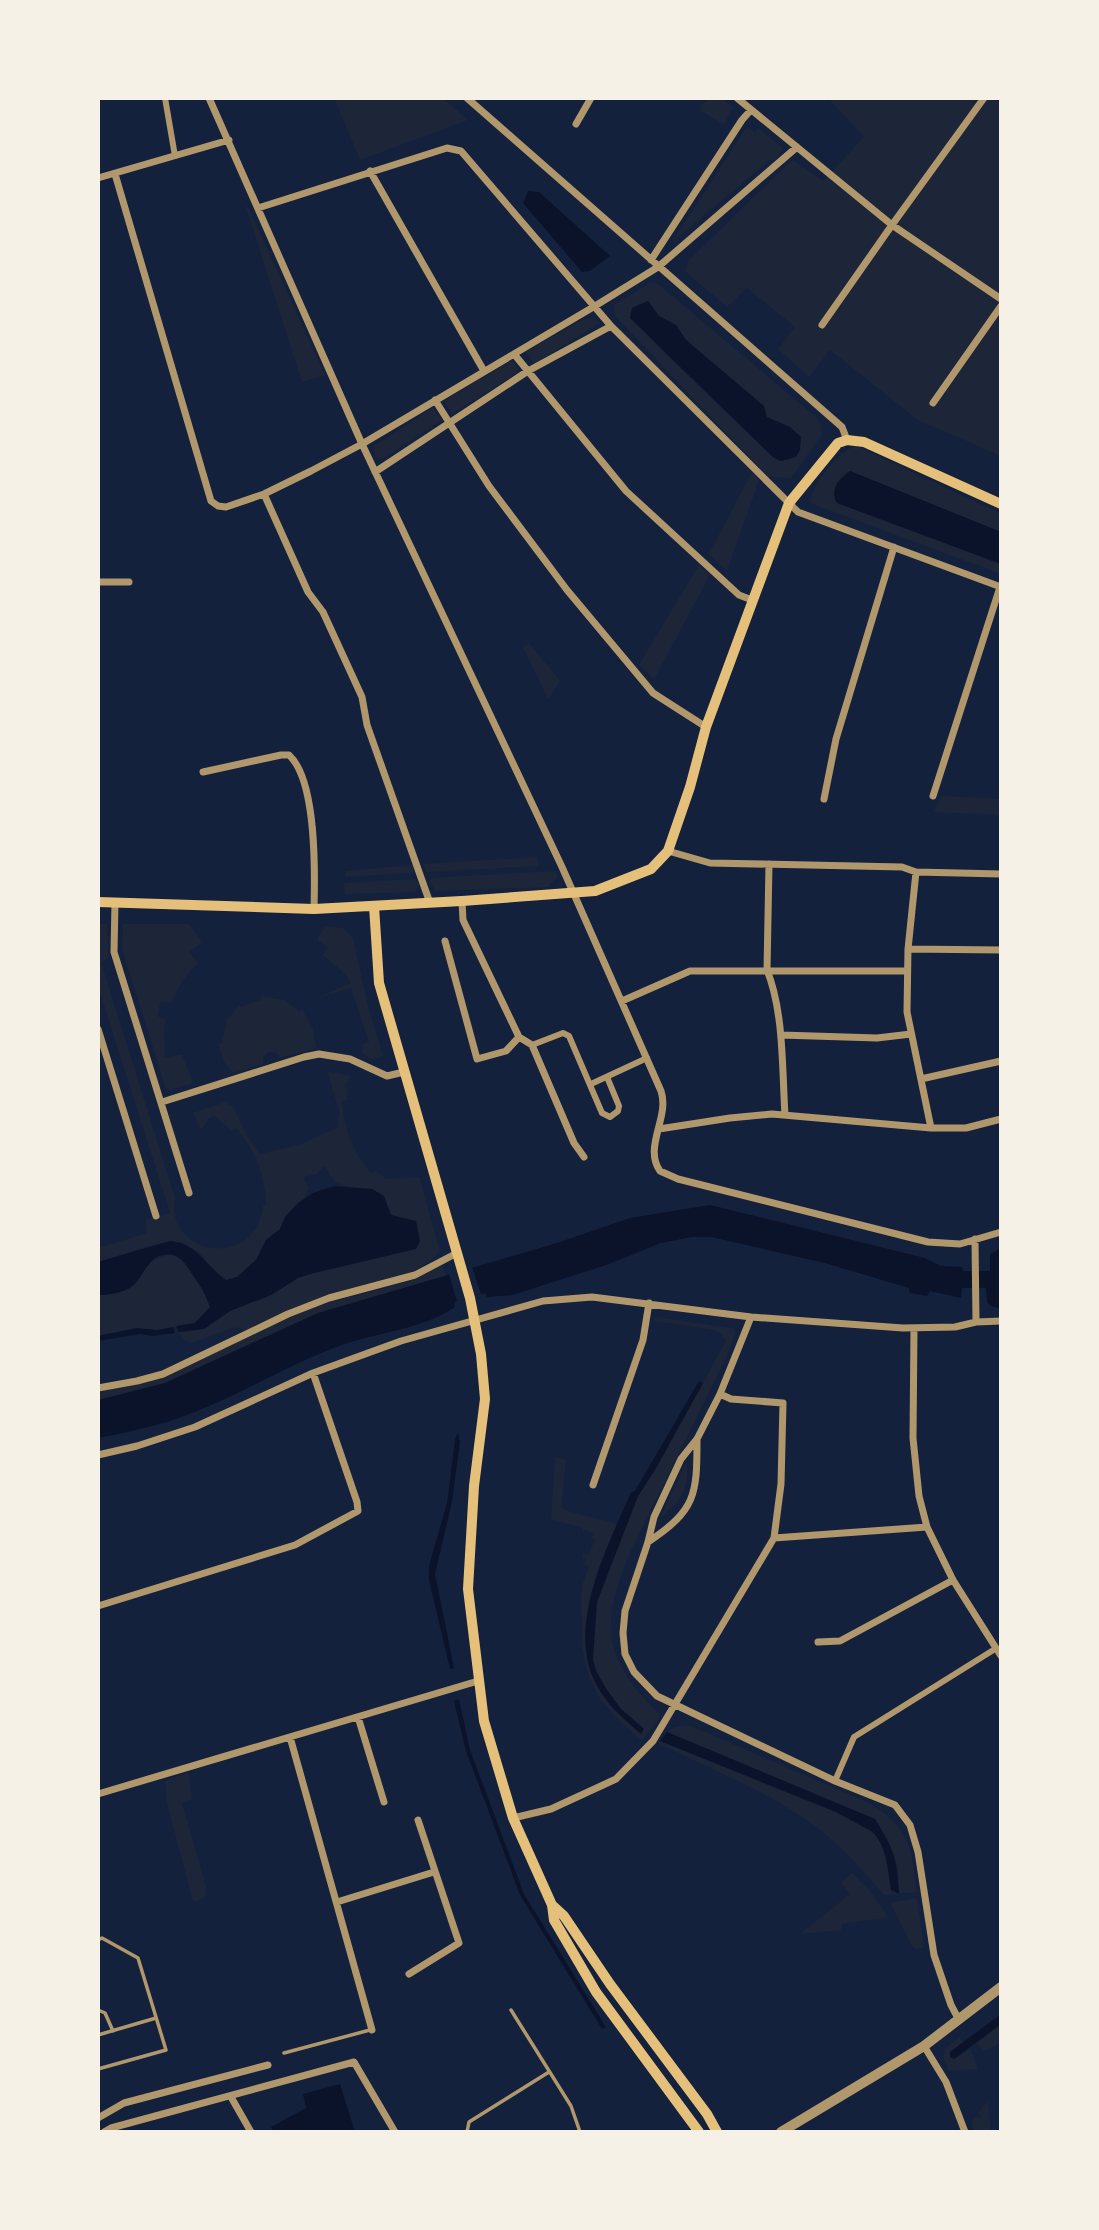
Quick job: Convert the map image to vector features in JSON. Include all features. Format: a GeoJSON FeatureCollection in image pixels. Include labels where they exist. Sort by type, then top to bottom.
{"type":"FeatureCollection","features":[{"type":"Feature","properties":{"kind":"main road"},"geometry":{"type":"LineString","coordinates":[[98,902],[314,909],[430,903],[595,891],[651,869],[668,851],[706,727],[789,503],[838,443],[847,440],[864,442],[1001,504]]}},
{"type":"Feature","properties":{"kind":"main road"},"geometry":{"type":"LineString","coordinates":[[374,906],[379,983],[475,1320],[485,1399],[474,1486],[468,1578],[484,1721],[513,1818],[552,1905],[554,1920],[596,1992],[699,2132]]}},
{"type":"Feature","properties":{"kind":"main road"},"geometry":{"type":"LineString","coordinates":[[552,1905],[564,1916],[610,1984],[707,2114],[717,2132]]}},
{"type":"Feature","properties":{"kind":"street"},"geometry":{"type":"LineString","coordinates":[[165,98],[176,156]]}},
{"type":"Feature","properties":{"kind":"street"},"geometry":{"type":"LineString","coordinates":[[209,98],[362,444],[647,1058],[665,1102],[653,1156],[656,1165],[667,1176],[929,1242],[960,1244],[1001,1232]]}},
{"type":"Feature","properties":{"kind":"street"},"geometry":{"type":"LineString","coordinates":[[467,98],[842,427],[847,440]]}},
{"type":"Feature","properties":{"kind":"street"},"geometry":{"type":"LineString","coordinates":[[576,124],[592,98]]}},
{"type":"Feature","properties":{"kind":"street"},"geometry":{"type":"LineString","coordinates":[[737,98],[892,225],[1001,299]]}},
{"type":"Feature","properties":{"kind":"street"},"geometry":{"type":"LineString","coordinates":[[822,325],[984,98]]}},
{"type":"Feature","properties":{"kind":"street"},"geometry":{"type":"LineString","coordinates":[[651,260],[741,120],[750,111]]}},
{"type":"Feature","properties":{"kind":"street"},"geometry":{"type":"LineString","coordinates":[[98,178],[229,141]]}},
{"type":"Feature","properties":{"kind":"street"},"geometry":{"type":"LineString","coordinates":[[115,174],[211,501],[226,507],[264,494],[362,444],[658,267],[797,147]]}},
{"type":"Feature","properties":{"kind":"street"},"geometry":{"type":"LineString","coordinates":[[258,208],[447,148],[461,151],[611,326],[798,512],[1000,587],[933,796]]}},
{"type":"Feature","properties":{"kind":"street"},"geometry":{"type":"LineString","coordinates":[[369,171],[484,370]]}},
{"type":"Feature","properties":{"kind":"street"},"geometry":{"type":"LineString","coordinates":[[933,403],[1001,306]]}},
{"type":"Feature","properties":{"kind":"street"},"geometry":{"type":"LineString","coordinates":[[375,472],[528,371],[611,326]]}},
{"type":"Feature","properties":{"kind":"street"},"geometry":{"type":"LineString","coordinates":[[514,354],[626,491],[739,595],[752,600]]}},
{"type":"Feature","properties":{"kind":"street"},"geometry":{"type":"LineString","coordinates":[[435,400],[489,486],[567,590],[653,692],[706,727]]}},
{"type":"Feature","properties":{"kind":"street"},"geometry":{"type":"LineString","coordinates":[[264,494],[308,592],[323,612],[362,697],[367,725],[430,903]]}},
{"type":"Feature","properties":{"kind":"street"},"geometry":{"type":"LineString","coordinates":[[824,799],[836,739],[894,547]]}},
{"type":"Feature","properties":{"kind":"street"},"geometry":{"type":"LineString","coordinates":[[98,582],[129,582]]}},
{"type":"Feature","properties":{"kind":"street"},"geometry":{"type":"LineString","coordinates":[[203,772],[281,755],[289,755],[293,759],[304,782],[312,820],[314,909]]}},
{"type":"Feature","properties":{"kind":"street"},"geometry":{"type":"LineString","coordinates":[[668,851],[710,863],[902,867],[916,872],[1001,874]]}},
{"type":"Feature","properties":{"kind":"street"},"geometry":{"type":"LineString","coordinates":[[769,864],[767,970],[780,1035],[785,1115]]}},
{"type":"Feature","properties":{"kind":"street"},"geometry":{"type":"LineString","coordinates":[[916,872],[908,949],[907,1012],[931,1128]]}},
{"type":"Feature","properties":{"kind":"street"},"geometry":{"type":"LineString","coordinates":[[461,901],[463,920],[519,1037],[532,1045],[574,1143],[584,1157]]}},
{"type":"Feature","properties":{"kind":"street"},"geometry":{"type":"LineString","coordinates":[[115,902],[114,952],[189,1193]]}},
{"type":"Feature","properties":{"kind":"street"},"geometry":{"type":"LineString","coordinates":[[445,941],[477,1059],[506,1051],[519,1037]]}},
{"type":"Feature","properties":{"kind":"street"},"geometry":{"type":"LineString","coordinates":[[908,949],[1001,950]]}},
{"type":"Feature","properties":{"kind":"street"},"geometry":{"type":"LineString","coordinates":[[622,1002],[690,971],[907,971]]}},
{"type":"Feature","properties":{"kind":"street"},"geometry":{"type":"LineString","coordinates":[[98,1029],[156,1216]]}},
{"type":"Feature","properties":{"kind":"street"},"geometry":{"type":"LineString","coordinates":[[532,1045],[563,1033],[569,1036],[602,1113],[610,1117],[618,1111],[619,1106],[607,1077]]}},
{"type":"Feature","properties":{"kind":"street"},"geometry":{"type":"LineString","coordinates":[[780,1035],[877,1038],[911,1034]]}},
{"type":"Feature","properties":{"kind":"street"},"geometry":{"type":"LineString","coordinates":[[162,1102],[319,1054],[350,1059],[387,1076],[404,1072]]}},
{"type":"Feature","properties":{"kind":"street"},"geometry":{"type":"LineString","coordinates":[[591,1084],[647,1058]]}},
{"type":"Feature","properties":{"kind":"street"},"geometry":{"type":"LineString","coordinates":[[921,1079],[1001,1061]]}},
{"type":"Feature","properties":{"kind":"street"},"geometry":{"type":"LineString","coordinates":[[659,1129],[730,1118],[785,1115],[931,1128],[966,1128],[1001,1119]]}},
{"type":"Feature","properties":{"kind":"street"},"geometry":{"type":"LineString","coordinates":[[975,1239],[976,1322]]}},
{"type":"Feature","properties":{"kind":"street"},"geometry":{"type":"LineString","coordinates":[[98,1388],[163,1374],[288,1314],[329,1298],[415,1275],[458,1258]]}},
{"type":"Feature","properties":{"kind":"street"},"geometry":{"type":"LineString","coordinates":[[98,1455],[137,1446],[195,1427],[313,1373],[401,1341],[543,1301],[592,1297],[751,1317],[914,1328],[955,1327],[976,1322],[1001,1321]]}},
{"type":"Feature","properties":{"kind":"street"},"geometry":{"type":"LineString","coordinates":[[593,1485],[643,1340],[649,1303]]}},
{"type":"Feature","properties":{"kind":"street"},"geometry":{"type":"LineString","coordinates":[[751,1317],[720,1394],[697,1439],[681,1459],[654,1517],[649,1542],[625,1611],[622,1633],[625,1654],[634,1672],[657,1696],[835,1780],[895,1805],[910,1825],[918,1852],[934,1955],[959,2020]]}},
{"type":"Feature","properties":{"kind":"street"},"geometry":{"type":"LineString","coordinates":[[914,1328],[913,1438],[919,1496],[927,1527],[992,1650],[1001,1656]]}},
{"type":"Feature","properties":{"kind":"street"},"geometry":{"type":"LineString","coordinates":[[98,1606],[295,1545],[358,1511],[358,1502],[313,1373]]}},
{"type":"Feature","properties":{"kind":"street"},"geometry":{"type":"LineString","coordinates":[[513,1818],[551,1809],[616,1779],[653,1741],[774,1538],[781,1484],[783,1403],[731,1399],[720,1394]]}},
{"type":"Feature","properties":{"kind":"street"},"geometry":{"type":"LineString","coordinates":[[649,1542],[674,1525],[690,1504],[697,1479],[697,1439]]}},
{"type":"Feature","properties":{"kind":"street"},"geometry":{"type":"LineString","coordinates":[[774,1538],[927,1527]]}},
{"type":"Feature","properties":{"kind":"street"},"geometry":{"type":"LineString","coordinates":[[818,1642],[839,1641],[953,1580]]}},
{"type":"Feature","properties":{"kind":"street"},"geometry":{"type":"LineString","coordinates":[[835,1780],[854,1737],[992,1650]]}},
{"type":"Feature","properties":{"kind":"street"},"geometry":{"type":"LineString","coordinates":[[98,1794],[478,1681]]}},
{"type":"Feature","properties":{"kind":"street"},"geometry":{"type":"LineString","coordinates":[[358,1717],[384,1802]]}},
{"type":"Feature","properties":{"kind":"street"},"geometry":{"type":"LineString","coordinates":[[290,1737],[372,2030]]}},
{"type":"Feature","properties":{"kind":"street"},"geometry":{"type":"LineString","coordinates":[[409,1974],[459,1943],[418,1820]]}},
{"type":"Feature","properties":{"kind":"street"},"geometry":{"type":"LineString","coordinates":[[337,1902],[434,1872]]}},
{"type":"Feature","properties":{"kind":"street"},"geometry":{"type":"LineString","coordinates":[[781,2132],[924,2046],[1001,1987]]}},
{"type":"Feature","properties":{"kind":"street"},"geometry":{"type":"LineString","coordinates":[[924,2046],[946,2082],[965,2132]]}},
{"type":"Feature","properties":{"kind":"street"},"geometry":{"type":"LineString","coordinates":[[104,2132],[354,2062],[395,2132]]}},
{"type":"Feature","properties":{"kind":"street"},"geometry":{"type":"LineString","coordinates":[[98,2118],[124,2103],[268,2065]]}},
{"type":"Feature","properties":{"kind":"street"},"geometry":{"type":"LineString","coordinates":[[231,2097],[251,2132]]}},
{"type":"Feature","properties":{"kind":"street"},"geometry":{"type":"LineString","coordinates":[[136,2122],[141,2132]]}},
{"type":"Feature","properties":{"kind":"lane"},"geometry":{"type":"LineString","coordinates":[[98,1940],[102,1938],[138,1958],[166,2050],[98,2069]]}},
{"type":"Feature","properties":{"kind":"lane"},"geometry":{"type":"LineString","coordinates":[[98,2010],[105,2012],[113,2031]]}},
{"type":"Feature","properties":{"kind":"lane"},"geometry":{"type":"LineString","coordinates":[[511,2010],[571,2106],[580,2132]]}},
{"type":"Feature","properties":{"kind":"lane"},"geometry":{"type":"LineString","coordinates":[[98,2035],[156,2018]]}},
{"type":"Feature","properties":{"kind":"lane"},"geometry":{"type":"LineString","coordinates":[[284,2053],[372,2030]]}},
{"type":"Feature","properties":{"kind":"lane"},"geometry":{"type":"LineString","coordinates":[[467,2132],[469,2122],[549,2072]]}},
{"type":"Feature","properties":{"kind":"shaded area"},"geometry":{"type":"Polygon","coordinates":[[[334,98],[443,98],[468,120],[360,160],[334,98]]]}},
{"type":"Feature","properties":{"kind":"shaded area"},"geometry":{"type":"Polygon","coordinates":[[[710,98],[721,98],[733,107],[724,125],[701,111],[701,105],[710,98]]]}},
{"type":"Feature","properties":{"kind":"shaded area"},"geometry":{"type":"Polygon","coordinates":[[[828,98],[993,98],[1001,103],[1001,456],[918,420],[830,350],[809,377],[778,349],[795,327],[747,288],[727,307],[685,271],[689,260],[792,160],[823,181],[864,137],[828,98]]]}},
{"type":"Feature","properties":{"kind":"shaded area"},"geometry":{"type":"Polygon","coordinates":[[[747,127],[755,132],[758,128],[783,148],[776,160],[770,160],[672,242],[747,127]]]}},
{"type":"Feature","properties":{"kind":"shaded area"},"geometry":{"type":"Polygon","coordinates":[[[528,191],[539,192],[610,256],[590,271],[582,272],[523,203],[528,191]]]}},
{"type":"Feature","properties":{"kind":"shaded area"},"geometry":{"type":"Polygon","coordinates":[[[248,207],[325,375],[302,382],[248,207]]]}},
{"type":"Feature","properties":{"kind":"shaded area"},"geometry":{"type":"Polygon","coordinates":[[[650,283],[658,284],[817,418],[822,427],[821,436],[791,478],[768,477],[615,316],[614,305],[650,283]],[[648,301],[632,308],[656,345],[774,458],[789,460],[801,437],[790,427],[767,417],[686,340],[676,325],[659,316],[648,301]]]}},
{"type":"Feature","properties":{"kind":"shaded area"},"geometry":{"type":"Polygon","coordinates":[[[648,301],[659,316],[676,325],[686,340],[764,406],[767,417],[790,427],[801,437],[800,450],[796,457],[781,461],[774,458],[630,318],[632,308],[648,301]]]}},
{"type":"Feature","properties":{"kind":"shaded area"},"geometry":{"type":"Polygon","coordinates":[[[589,318],[601,322],[534,364],[526,352],[589,318]]]}},
{"type":"Feature","properties":{"kind":"shaded area"},"geometry":{"type":"Polygon","coordinates":[[[512,360],[518,369],[517,373],[452,414],[444,401],[512,360]]]}},
{"type":"Feature","properties":{"kind":"shaded area"},"geometry":{"type":"Polygon","coordinates":[[[433,408],[442,420],[384,458],[375,457],[374,446],[433,408]]]}},
{"type":"Feature","properties":{"kind":"shaded area"},"geometry":{"type":"Polygon","coordinates":[[[857,446],[1001,514],[1001,532],[850,471],[835,487],[837,503],[1001,564],[1001,574],[810,503],[815,487],[835,460],[857,446]]]}},
{"type":"Feature","properties":{"kind":"shaded area"},"geometry":{"type":"Polygon","coordinates":[[[850,471],[1001,532],[1001,564],[837,503],[835,489],[850,471]]]}},
{"type":"Feature","properties":{"kind":"shaded area"},"geometry":{"type":"Polygon","coordinates":[[[752,472],[759,480],[727,571],[709,554],[752,472]]]}},
{"type":"Feature","properties":{"kind":"shaded area"},"geometry":{"type":"Polygon","coordinates":[[[699,565],[710,575],[654,679],[639,665],[699,565]]]}},
{"type":"Feature","properties":{"kind":"shaded area"},"geometry":{"type":"Polygon","coordinates":[[[529,643],[560,681],[548,699],[523,647],[529,643]]]}},
{"type":"Feature","properties":{"kind":"shaded area"},"geometry":{"type":"Polygon","coordinates":[[[941,797],[1001,799],[1001,815],[934,812],[941,797]]]}},
{"type":"Feature","properties":{"kind":"shaded area"},"geometry":{"type":"Polygon","coordinates":[[[537,857],[538,866],[426,872],[423,864],[537,857]]]}},
{"type":"Feature","properties":{"kind":"shaded area"},"geometry":{"type":"Polygon","coordinates":[[[413,865],[412,873],[345,877],[345,871],[413,865]]]}},
{"type":"Feature","properties":{"kind":"shaded area"},"geometry":{"type":"Polygon","coordinates":[[[555,871],[558,876],[548,887],[436,891],[429,882],[431,878],[555,871]]]}},
{"type":"Feature","properties":{"kind":"shaded area"},"geometry":{"type":"Polygon","coordinates":[[[415,879],[419,884],[415,892],[345,894],[344,883],[415,879]]]}},
{"type":"Feature","properties":{"kind":"shaded area"},"geometry":{"type":"Polygon","coordinates":[[[98,924],[107,924],[109,958],[101,962],[175,1198],[175,1217],[183,1233],[196,1243],[212,1248],[229,1248],[244,1241],[256,1227],[263,1206],[266,1206],[264,1184],[258,1164],[236,1128],[232,1131],[214,1116],[209,1118],[201,1130],[193,1113],[228,1101],[260,1154],[302,1144],[338,1127],[339,1110],[327,1071],[350,1076],[345,1086],[348,1088],[347,1100],[342,1101],[345,1122],[355,1149],[372,1174],[375,1171],[387,1179],[419,1177],[440,1251],[417,1269],[404,1275],[320,1299],[247,1331],[235,1327],[192,1343],[185,1341],[179,1332],[204,1329],[230,1311],[271,1295],[298,1278],[416,1248],[397,1218],[389,1212],[384,1196],[343,1185],[323,1167],[317,1174],[305,1176],[304,1180],[309,1187],[304,1198],[285,1217],[280,1229],[266,1240],[256,1260],[237,1277],[226,1280],[210,1268],[202,1255],[182,1242],[155,1244],[98,1262],[98,1248],[147,1233],[145,1220],[170,1213],[98,986],[98,924]]]}},
{"type":"Feature","properties":{"kind":"shaded area"},"geometry":{"type":"Polygon","coordinates":[[[123,924],[189,924],[202,942],[189,952],[198,963],[182,981],[171,1003],[161,1001],[157,1016],[166,1019],[165,1058],[182,1054],[192,1080],[191,1084],[166,1089],[122,949],[123,924]]]}},
{"type":"Feature","properties":{"kind":"shaded area"},"geometry":{"type":"Polygon","coordinates":[[[325,926],[344,928],[353,938],[368,1006],[383,1056],[371,1059],[363,1054],[363,1044],[369,1042],[351,988],[317,998],[351,983],[344,973],[323,955],[328,947],[317,940],[325,926]]]}},
{"type":"Feature","properties":{"kind":"shaded area"},"geometry":{"type":"Polygon","coordinates":[[[261,996],[284,1000],[300,1012],[302,1009],[313,1029],[316,1048],[280,1058],[276,1053],[269,1052],[263,1057],[263,1064],[233,1073],[224,1062],[218,1044],[222,1043],[227,1020],[239,1005],[241,1007],[260,1000],[261,996]]]}},
{"type":"Feature","properties":{"kind":"shaded area"},"geometry":{"type":"Polygon","coordinates":[[[334,1186],[372,1189],[384,1196],[391,1215],[416,1221],[420,1241],[416,1249],[298,1278],[271,1295],[230,1311],[204,1329],[179,1332],[176,1326],[195,1323],[210,1307],[187,1267],[174,1255],[163,1255],[152,1261],[130,1288],[98,1295],[98,1262],[170,1241],[187,1246],[226,1280],[237,1277],[256,1260],[266,1240],[280,1229],[285,1217],[298,1203],[313,1193],[334,1186]]]}},
{"type":"Feature","properties":{"kind":"shaded area"},"geometry":{"type":"Polygon","coordinates":[[[710,1205],[925,1258],[941,1266],[962,1267],[963,1271],[990,1271],[990,1254],[1001,1248],[1001,1309],[987,1302],[986,1288],[962,1288],[961,1298],[930,1291],[927,1296],[910,1293],[909,1288],[825,1263],[711,1237],[692,1237],[661,1243],[609,1264],[513,1295],[487,1297],[485,1293],[454,1302],[455,1307],[428,1321],[339,1346],[192,1413],[146,1428],[98,1438],[98,1400],[165,1383],[318,1313],[557,1243],[630,1218],[710,1205]]]}},
{"type":"Feature","properties":{"kind":"shaded area"},"geometry":{"type":"Polygon","coordinates":[[[168,1255],[184,1259],[205,1295],[210,1307],[199,1320],[186,1326],[157,1330],[137,1328],[98,1336],[98,1295],[110,1295],[155,1259],[168,1255]]]}},
{"type":"Feature","properties":{"kind":"shaded area"},"geometry":{"type":"Polygon","coordinates":[[[442,1265],[446,1276],[318,1313],[165,1383],[98,1400],[98,1391],[155,1378],[311,1309],[411,1280],[442,1265]]]}},
{"type":"Feature","properties":{"kind":"shaded area"},"geometry":{"type":"Polygon","coordinates":[[[656,1317],[731,1328],[735,1330],[735,1334],[725,1360],[628,1557],[613,1605],[612,1642],[618,1659],[627,1676],[660,1718],[642,1740],[604,1703],[589,1677],[585,1662],[581,1596],[589,1567],[584,1565],[586,1559],[583,1553],[588,1555],[595,1540],[592,1538],[594,1534],[585,1529],[583,1533],[583,1528],[551,1519],[555,1457],[566,1460],[561,1506],[567,1511],[618,1524],[593,1595],[588,1645],[591,1669],[600,1691],[616,1712],[644,1728],[621,1709],[596,1671],[593,1659],[597,1602],[638,1496],[726,1341],[721,1333],[715,1330],[654,1321],[656,1317]]]}},
{"type":"Feature","properties":{"kind":"shaded area"},"geometry":{"type":"Polygon","coordinates":[[[173,1327],[175,1333],[152,1336],[140,1334],[98,1341],[98,1336],[137,1328],[157,1330],[173,1327]]]}},
{"type":"Feature","properties":{"kind":"shaded area"},"geometry":{"type":"Polygon","coordinates":[[[699,1381],[703,1383],[638,1496],[597,1602],[593,1659],[596,1671],[621,1709],[644,1729],[641,1734],[614,1709],[600,1691],[589,1668],[585,1643],[587,1617],[601,1564],[631,1492],[635,1491],[699,1381]]]}},
{"type":"Feature","properties":{"kind":"shaded area"},"geometry":{"type":"Polygon","coordinates":[[[458,1432],[460,1442],[452,1502],[435,1574],[454,1668],[450,1669],[429,1580],[429,1566],[447,1503],[458,1432]]]}},
{"type":"Feature","properties":{"kind":"shaded area"},"geometry":{"type":"Polygon","coordinates":[[[687,1460],[687,1479],[683,1494],[660,1518],[687,1460]]]}},
{"type":"Feature","properties":{"kind":"shaded area"},"geometry":{"type":"Polygon","coordinates":[[[459,1699],[470,1750],[524,1894],[606,2027],[602,2029],[520,1895],[466,1751],[454,1701],[459,1699]]]}},
{"type":"Feature","properties":{"kind":"shaded area"},"geometry":{"type":"Polygon","coordinates":[[[689,1725],[869,1803],[883,1812],[906,1840],[917,1892],[884,1895],[843,1850],[797,1813],[758,1791],[658,1743],[660,1741],[836,1812],[871,1831],[884,1850],[891,1890],[899,1893],[898,1868],[874,1819],[667,1732],[675,1727],[689,1725]]]}},
{"type":"Feature","properties":{"kind":"shaded area"},"geometry":{"type":"Polygon","coordinates":[[[667,1732],[875,1819],[893,1854],[899,1894],[891,1890],[884,1850],[871,1831],[836,1812],[660,1741],[667,1732]]]}},
{"type":"Feature","properties":{"kind":"shaded area"},"geometry":{"type":"Polygon","coordinates":[[[189,1772],[192,1800],[182,1803],[206,1886],[205,1898],[193,1902],[167,1803],[165,1781],[189,1772]]]}},
{"type":"Feature","properties":{"kind":"shaded area"},"geometry":{"type":"Polygon","coordinates":[[[852,1873],[870,1891],[888,1917],[842,1924],[841,1930],[800,1934],[850,1894],[841,1883],[852,1873]]]}},
{"type":"Feature","properties":{"kind":"shaded area"},"geometry":{"type":"Polygon","coordinates":[[[917,1898],[924,1948],[916,1949],[891,1904],[917,1898]]]}},
{"type":"Feature","properties":{"kind":"shaded area"},"geometry":{"type":"Polygon","coordinates":[[[1001,2014],[1001,2024],[954,2059],[950,2057],[950,2052],[1001,2014]]]}},
{"type":"Feature","properties":{"kind":"shaded area"},"geometry":{"type":"Polygon","coordinates":[[[1001,2024],[1001,2043],[985,2051],[976,2044],[1001,2024]]]}},
{"type":"Feature","properties":{"kind":"shaded area"},"geometry":{"type":"Polygon","coordinates":[[[959,2038],[963,2042],[950,2052],[955,2059],[970,2048],[978,2069],[949,2071],[944,2052],[959,2038]]]}},
{"type":"Feature","properties":{"kind":"shaded area"},"geometry":{"type":"Polygon","coordinates":[[[340,2084],[355,2132],[274,2132],[271,2127],[306,2108],[303,2094],[340,2084]]]}},
{"type":"Feature","properties":{"kind":"shaded area"},"geometry":{"type":"Polygon","coordinates":[[[988,2101],[991,2132],[974,2132],[972,2120],[976,2116],[980,2118],[978,2113],[988,2101]]]}},
{"type":"Feature","properties":{"kind":"pier"},"geometry":{"type":"Polygon","coordinates":[[[474,1263],[475,1266],[472,1267],[481,1294],[457,1301],[448,1271],[474,1263]]]}}]}
